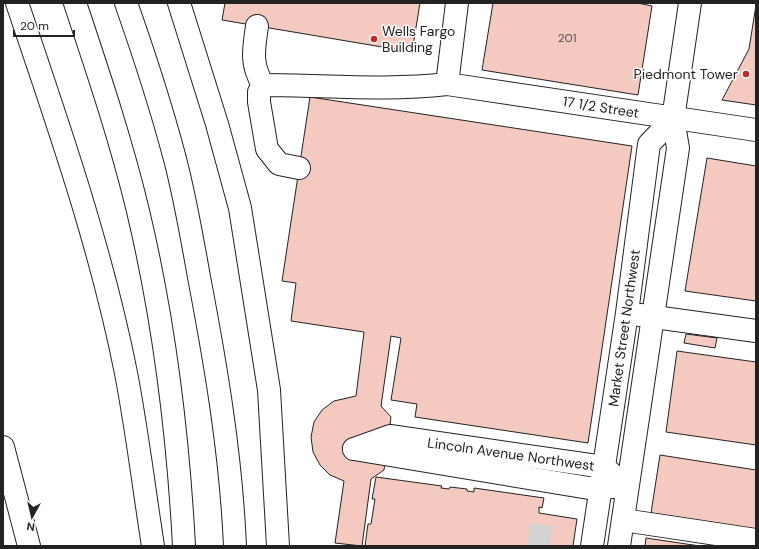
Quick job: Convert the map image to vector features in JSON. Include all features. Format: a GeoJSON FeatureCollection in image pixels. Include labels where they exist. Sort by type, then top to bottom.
{"type":"FeatureCollection","features":[{"type":"Feature","properties":{"kind":"main road"},"geometry":{"type":"LineString","coordinates":[[17,3],[85,209],[106,291],[126,373],[153,546]]}},
{"type":"Feature","properties":{"kind":"main road"},"geometry":{"type":"LineString","coordinates":[[75,3],[109,103],[138,209],[147,251],[163,344],[181,484],[184,546]]}},
{"type":"Feature","properties":{"kind":"main road"},"geometry":{"type":"LineString","coordinates":[[126,3],[150,74],[175,160],[192,239],[223,416],[233,500],[236,546]]}},
{"type":"Feature","properties":{"kind":"main road"},"geometry":{"type":"LineString","coordinates":[[179,3],[217,124],[240,208],[269,390],[278,546]]}},
{"type":"Feature","properties":{"kind":"main road"},"geometry":{"type":"LineString","coordinates":[[447,84],[457,3]]}},
{"type":"Feature","properties":{"kind":"main road","name":"Market Street Northwest"},"geometry":{"type":"LineString","coordinates":[[619,546],[678,148],[673,119],[690,3]]}},
{"type":"Feature","properties":{"kind":"main road"},"geometry":{"type":"LineString","coordinates":[[257,26],[253,58],[255,72],[263,85],[259,92],[259,102],[267,149],[279,164],[299,168]]}},
{"type":"Feature","properties":{"kind":"main road","name":"17 1/2 Street"},"geometry":{"type":"LineString","coordinates":[[263,85],[382,87],[447,84],[673,119],[756,130]]}},
{"type":"Feature","properties":{"kind":"main road","name":"Market Street Northwest"},"geometry":{"type":"LineString","coordinates":[[592,546],[627,313],[649,144],[673,119]]}},
{"type":"Feature","properties":{"kind":"main road"},"geometry":{"type":"LineString","coordinates":[[627,313],[756,332]]}},
{"type":"Feature","properties":{"kind":"main road","name":"Lincoln Avenue Northwest"},"geometry":{"type":"LineString","coordinates":[[602,478],[589,488],[354,449],[390,436],[602,478],[627,486]]}},
{"type":"Feature","properties":{"kind":"main road"},"geometry":{"type":"LineString","coordinates":[[3,447],[29,546]]}},
{"type":"Feature","properties":{"kind":"main road"},"geometry":{"type":"LineString","coordinates":[[623,520],[756,540]]}},
{"type":"Feature","properties":{"kind":"building","name":"Wells Fargo Building"},"geometry":{"type":"Polygon","coordinates":[[[225,3],[420,3],[412,52],[222,20],[225,3]]]}},
{"type":"Feature","properties":{"kind":"building"},"geometry":{"type":"Polygon","coordinates":[[[493,3],[638,3],[652,6],[638,95],[482,70],[493,3]]]}},
{"type":"Feature","properties":{"kind":"building","name":"Piedmont Tower"},"geometry":{"type":"Polygon","coordinates":[[[756,5],[756,105],[722,100],[749,49],[756,5]]]}},
{"type":"Feature","properties":{"kind":"building"},"geometry":{"type":"Polygon","coordinates":[[[310,97],[632,146],[588,443],[415,417],[417,404],[391,400],[401,338],[391,336],[381,406],[391,417],[384,470],[371,479],[362,546],[335,543],[344,481],[330,475],[320,465],[313,452],[311,437],[314,422],[322,410],[334,401],[356,396],[364,332],[291,321],[296,283],[282,281],[310,97]]]}},
{"type":"Feature","properties":{"kind":"building"},"geometry":{"type":"Polygon","coordinates":[[[707,158],[756,166],[756,301],[685,291],[707,158]]]}},
{"type":"Feature","properties":{"kind":"building"},"geometry":{"type":"Polygon","coordinates":[[[686,334],[717,338],[715,348],[684,343],[686,334]]]}},
{"type":"Feature","properties":{"kind":"building"},"geometry":{"type":"Polygon","coordinates":[[[677,351],[756,362],[756,445],[666,432],[677,351]]]}},
{"type":"Feature","properties":{"kind":"building"},"geometry":{"type":"Polygon","coordinates":[[[660,455],[756,470],[756,529],[651,513],[660,455]]]}},
{"type":"Feature","properties":{"kind":"building"},"geometry":{"type":"Polygon","coordinates":[[[376,477],[442,486],[441,488],[449,489],[450,487],[467,489],[467,491],[474,492],[474,488],[544,498],[542,508],[539,507],[539,513],[577,519],[573,546],[365,546],[368,524],[371,524],[375,499],[372,499],[376,477]]]}},
{"type":"Feature","properties":{"kind":"building"},"geometry":{"type":"Polygon","coordinates":[[[646,538],[700,546],[645,546],[646,538]]]}},
{"type":"Feature","properties":{"kind":"tunnel"},"geometry":{"type":"LineString","coordinates":[[538,546],[541,525]]}},
{"type":"Feature","properties":{"kind":"place","name":"Wells Fargo Building"},"geometry":{"type":"Point","coordinates":[374,39]}},
{"type":"Feature","properties":{"kind":"place","name":"Piedmont Tower"},"geometry":{"type":"Point","coordinates":[746,74]}}]}
